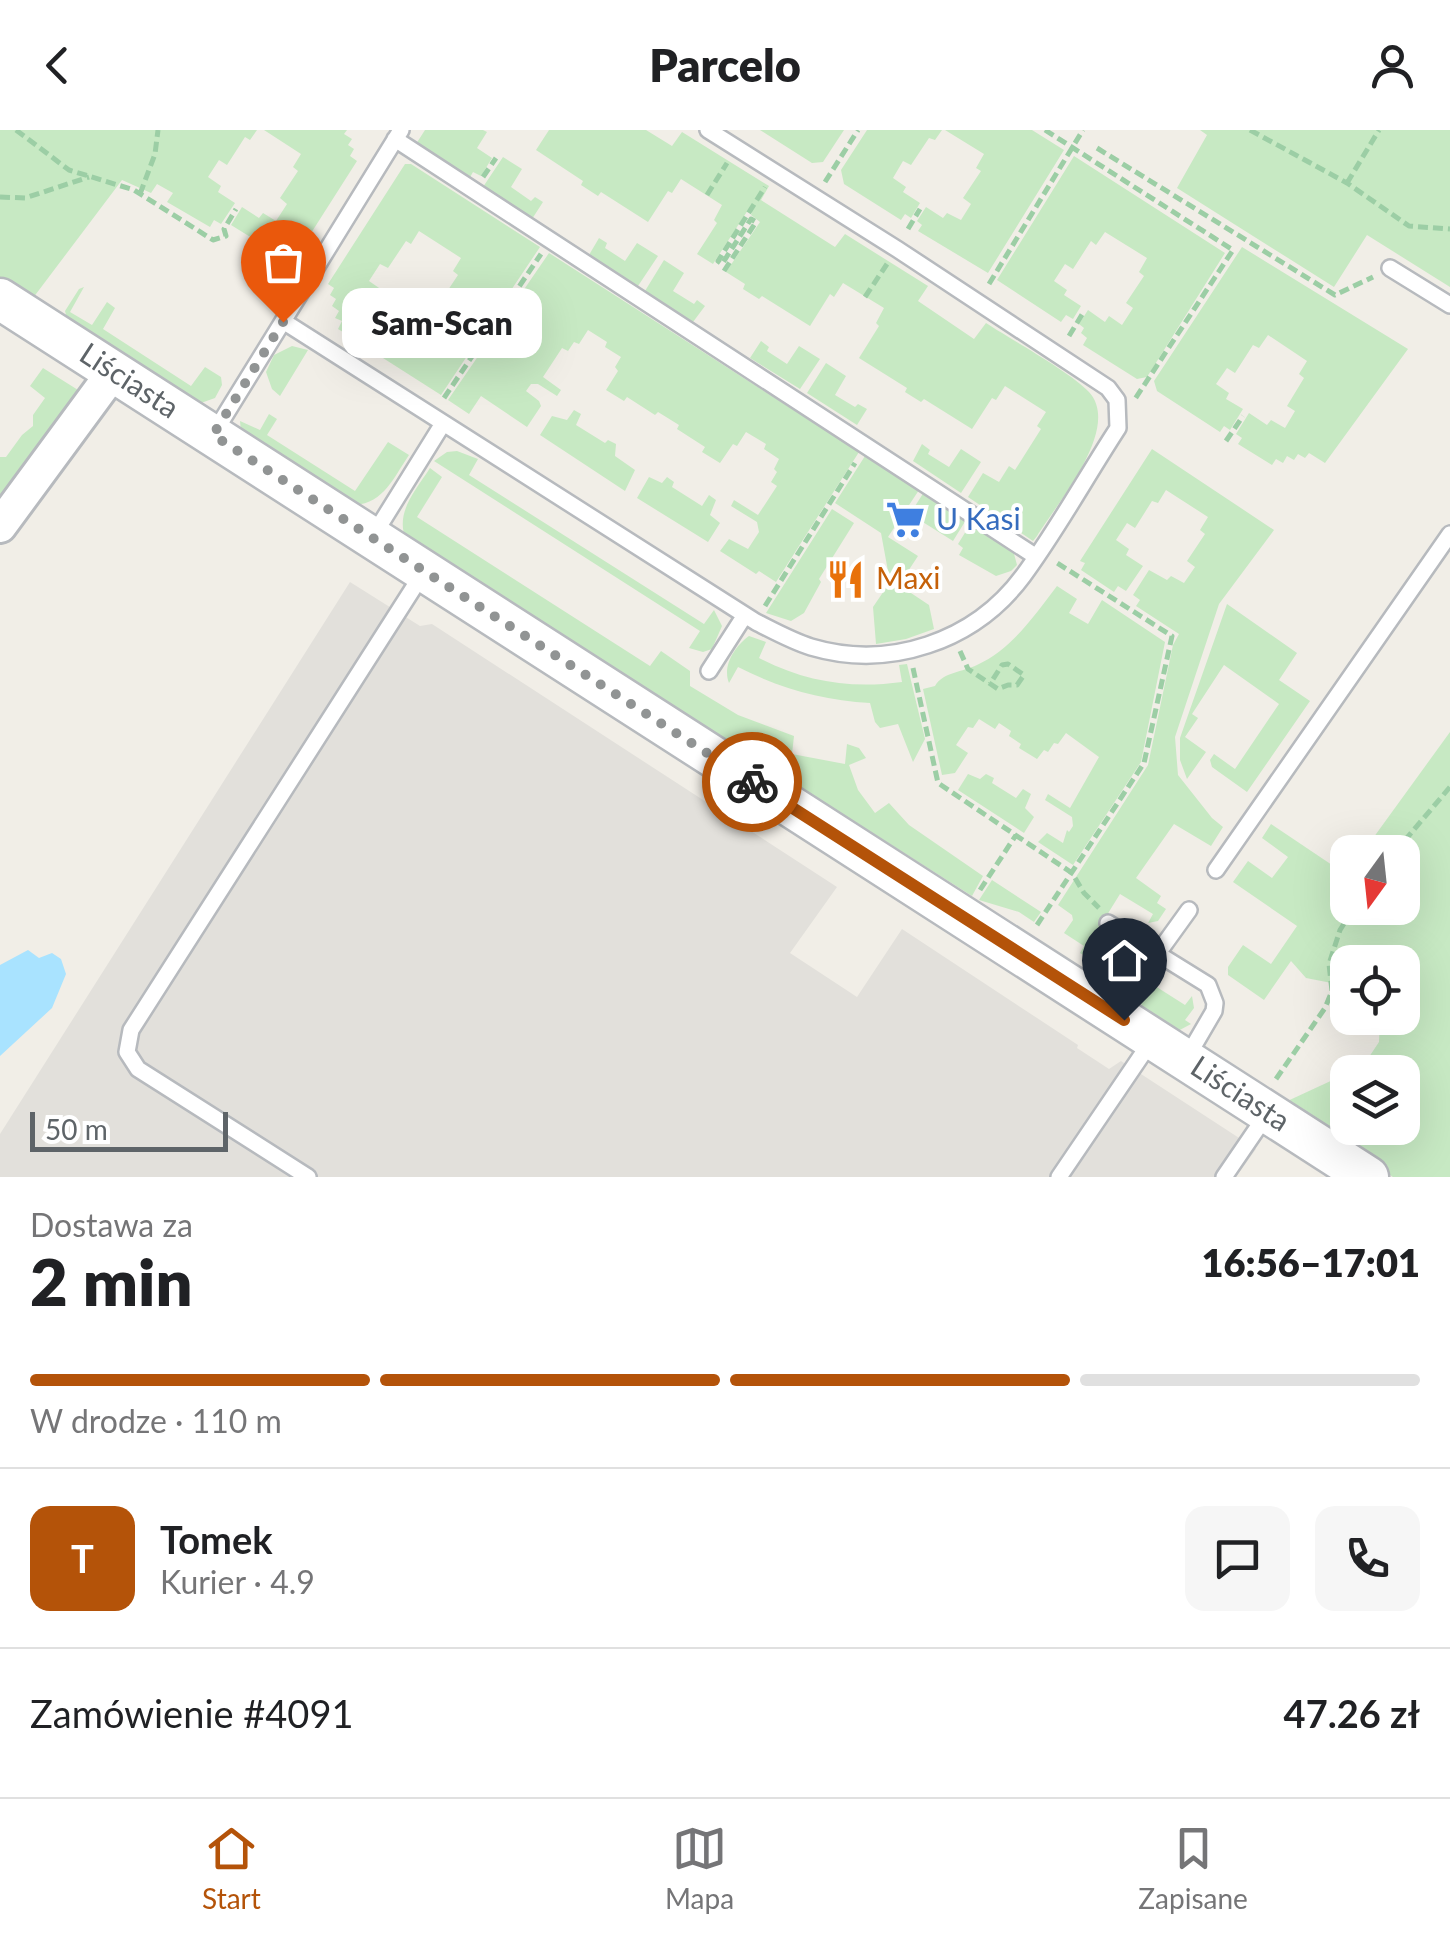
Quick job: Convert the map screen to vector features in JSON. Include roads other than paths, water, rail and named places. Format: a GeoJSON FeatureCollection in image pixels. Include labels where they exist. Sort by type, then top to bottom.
{"type":"FeatureCollection","features":[{"type":"Feature","properties":{"kind":"street","name":"Liściasta"},"geometry":{"type":"LineString","coordinates":[[0,299],[1368,1177]]}},
{"type":"Feature","properties":{"kind":"street"},"geometry":{"type":"LineString","coordinates":[[0,526],[114,372]]}},
{"type":"Feature","properties":{"kind":"lane"},"geometry":{"type":"LineString","coordinates":[[283,322],[751,618],[813,647],[848,655],[910,650],[954,636],[1009,592],[1037,554],[1118,428],[1117,400],[1108,388],[708,130]]}},
{"type":"Feature","properties":{"kind":"lane"},"geometry":{"type":"LineString","coordinates":[[213,435],[398,135],[866,446],[1037,554]]}},
{"type":"Feature","properties":{"kind":"lane"},"geometry":{"type":"LineString","coordinates":[[1390,268],[1450,305]]}},
{"type":"Feature","properties":{"kind":"lane"},"geometry":{"type":"LineString","coordinates":[[372,538],[437,421]]}},
{"type":"Feature","properties":{"kind":"lane"},"geometry":{"type":"LineString","coordinates":[[1216,870],[1450,534]]}},
{"type":"Feature","properties":{"kind":"lane"},"geometry":{"type":"LineString","coordinates":[[308,1177],[138,1069],[127,1052],[130,1030],[400,614],[424,570]]}},
{"type":"Feature","properties":{"kind":"lane"},"geometry":{"type":"LineString","coordinates":[[709,671],[751,618]]}},
{"type":"Feature","properties":{"kind":"lane"},"geometry":{"type":"LineString","coordinates":[[1158,953],[1189,910]]}},
{"type":"Feature","properties":{"kind":"lane"},"geometry":{"type":"LineString","coordinates":[[1059,1177],[1169,1049],[1216,1002],[1208,985],[1108,923]]}},
{"type":"Feature","properties":{"kind":"lane"},"geometry":{"type":"LineString","coordinates":[[1224,1177],[1263,1109]]}},
{"type":"Feature","properties":{"kind":"water"},"geometry":{"type":"Polygon","coordinates":[[[28,950],[39,958],[52,953],[61,959],[66,974],[52,1008],[0,1056],[0,965],[28,950]]]}},
{"type":"Feature","properties":{"kind":"place","name":"Sam-Scan"},"geometry":{"type":"Point","coordinates":[283,322]}},
{"type":"Feature","properties":{"kind":"place","name":"U Kasi"},"geometry":{"type":"Point","coordinates":[906,520]}},
{"type":"Feature","properties":{"kind":"place","name":"Maxi"},"geometry":{"type":"Point","coordinates":[846,579]}}]}
